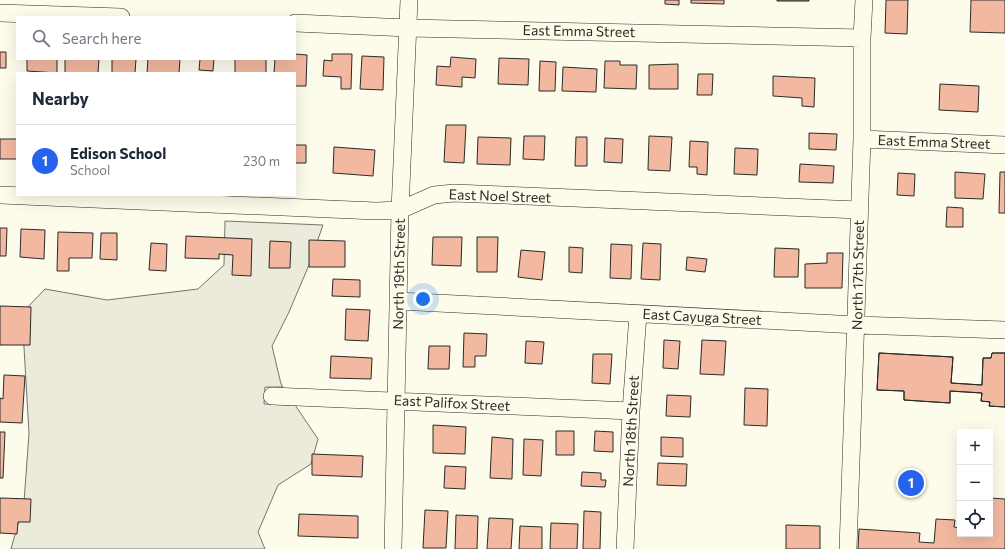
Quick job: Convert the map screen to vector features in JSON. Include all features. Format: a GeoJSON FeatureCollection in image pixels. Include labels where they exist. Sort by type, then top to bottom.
{"type":"FeatureCollection","features":[{"type":"Feature","properties":{"kind":"street","name":"North 19th Street"},"geometry":{"type":"LineString","coordinates":[[393,549],[400,210],[409,0]]}},
{"type":"Feature","properties":{"kind":"street","name":"North 17th Street"},"geometry":{"type":"LineString","coordinates":[[848,549],[857,325],[864,0]]}},
{"type":"Feature","properties":{"kind":"street"},"geometry":{"type":"LineString","coordinates":[[0,12],[97,16]]}},
{"type":"Feature","properties":{"kind":"street","name":"East Emma Street"},"geometry":{"type":"LineString","coordinates":[[296,24],[408,28],[862,38]]}},
{"type":"Feature","properties":{"kind":"street","name":"East Emma Street"},"geometry":{"type":"LineString","coordinates":[[862,139],[1005,145]]}},
{"type":"Feature","properties":{"kind":"street","name":"East Noel Street"},"geometry":{"type":"LineString","coordinates":[[24,196],[376,211],[400,210],[434,194],[454,193],[859,210]]}},
{"type":"Feature","properties":{"kind":"street","name":"East Noel Street"},"geometry":{"type":"LineString","coordinates":[[0,195],[16,196]]}},
{"type":"Feature","properties":{"kind":"street","name":"East Cayuga Street"},"geometry":{"type":"LineString","coordinates":[[398,301],[857,325],[1005,330]]}},
{"type":"Feature","properties":{"kind":"street","name":"North 18th Street"},"geometry":{"type":"LineString","coordinates":[[625,549],[631,411],[638,314]]}},
{"type":"Feature","properties":{"kind":"street","name":"East Palifox Street"},"geometry":{"type":"LineString","coordinates":[[272,396],[631,411]]}},
{"type":"Feature","properties":{"kind":"shaded area"},"geometry":{"type":"Polygon","coordinates":[[[225,221],[323,225],[309,265],[289,312],[272,346],[283,387],[265,387],[264,404],[295,405],[318,439],[311,464],[278,485],[258,532],[265,549],[11,549],[24,502],[29,433],[22,313],[45,289],[107,300],[198,289],[224,265],[225,221]]]}},
{"type":"Feature","properties":{"kind":"building"},"geometry":{"type":"Polygon","coordinates":[[[665,0],[679,0],[679,5],[665,4],[665,0]]]}},
{"type":"Feature","properties":{"kind":"building"},"geometry":{"type":"Polygon","coordinates":[[[691,0],[724,0],[724,4],[691,3],[691,0]]]}},
{"type":"Feature","properties":{"kind":"building"},"geometry":{"type":"Polygon","coordinates":[[[809,0],[809,1],[777,1],[809,0]]]}},
{"type":"Feature","properties":{"kind":"building"},"geometry":{"type":"Polygon","coordinates":[[[886,0],[908,0],[907,34],[885,33],[886,0]]]}},
{"type":"Feature","properties":{"kind":"building"},"geometry":{"type":"Polygon","coordinates":[[[971,0],[1005,0],[1005,33],[970,32],[971,0]]]}},
{"type":"Feature","properties":{"kind":"building"},"geometry":{"type":"Polygon","coordinates":[[[0,52],[6,52],[6,68],[0,68],[0,52]]]}},
{"type":"Feature","properties":{"kind":"building"},"geometry":{"type":"Polygon","coordinates":[[[296,54],[307,55],[306,86],[296,86],[296,72],[274,72],[275,60],[296,60],[296,54]]]}},
{"type":"Feature","properties":{"kind":"building"},"geometry":{"type":"Polygon","coordinates":[[[332,54],[352,54],[351,89],[341,89],[341,77],[323,76],[324,60],[332,61],[332,54]]]}},
{"type":"Feature","properties":{"kind":"building"},"geometry":{"type":"Polygon","coordinates":[[[362,56],[384,57],[383,90],[360,89],[362,56]]]}},
{"type":"Feature","properties":{"kind":"building"},"geometry":{"type":"Polygon","coordinates":[[[451,57],[476,59],[475,78],[462,77],[462,87],[436,85],[437,66],[450,67],[451,57]]]}},
{"type":"Feature","properties":{"kind":"building"},"geometry":{"type":"Polygon","coordinates":[[[499,58],[529,59],[528,85],[498,84],[499,58]]]}},
{"type":"Feature","properties":{"kind":"building"},"geometry":{"type":"Polygon","coordinates":[[[27,60],[57,60],[57,72],[27,71],[27,60]]]}},
{"type":"Feature","properties":{"kind":"building"},"geometry":{"type":"Polygon","coordinates":[[[65,60],[99,60],[98,72],[65,72],[65,60]]]}},
{"type":"Feature","properties":{"kind":"building"},"geometry":{"type":"Polygon","coordinates":[[[112,60],[136,60],[135,72],[112,72],[112,60]]]}},
{"type":"Feature","properties":{"kind":"building"},"geometry":{"type":"Polygon","coordinates":[[[148,60],[180,60],[179,72],[147,72],[148,60]]]}},
{"type":"Feature","properties":{"kind":"building"},"geometry":{"type":"Polygon","coordinates":[[[200,60],[214,60],[213,71],[199,70],[200,60]]]}},
{"type":"Feature","properties":{"kind":"building"},"geometry":{"type":"Polygon","coordinates":[[[235,60],[266,60],[266,72],[235,72],[235,60]]]}},
{"type":"Feature","properties":{"kind":"building"},"geometry":{"type":"Polygon","coordinates":[[[540,61],[556,62],[555,91],[539,91],[540,61]]]}},
{"type":"Feature","properties":{"kind":"building"},"geometry":{"type":"Polygon","coordinates":[[[605,61],[620,61],[620,65],[637,65],[636,89],[604,88],[605,61]]]}},
{"type":"Feature","properties":{"kind":"building"},"geometry":{"type":"Polygon","coordinates":[[[678,64],[678,89],[649,89],[649,65],[678,64]]]}},
{"type":"Feature","properties":{"kind":"building"},"geometry":{"type":"Polygon","coordinates":[[[563,67],[597,69],[596,92],[562,91],[563,67]]]}},
{"type":"Feature","properties":{"kind":"building"},"geometry":{"type":"Polygon","coordinates":[[[698,74],[713,74],[712,95],[697,95],[698,74]]]}},
{"type":"Feature","properties":{"kind":"building"},"geometry":{"type":"Polygon","coordinates":[[[773,76],[815,78],[814,107],[802,106],[802,98],[773,96],[773,76]]]}},
{"type":"Feature","properties":{"kind":"building"},"geometry":{"type":"Polygon","coordinates":[[[940,84],[979,86],[978,112],[939,110],[940,84]]]}},
{"type":"Feature","properties":{"kind":"building"},"geometry":{"type":"Polygon","coordinates":[[[446,125],[466,125],[464,163],[444,162],[446,125]]]}},
{"type":"Feature","properties":{"kind":"building"},"geometry":{"type":"Polygon","coordinates":[[[809,133],[837,134],[836,150],[809,149],[809,133]]]}},
{"type":"Feature","properties":{"kind":"building"},"geometry":{"type":"Polygon","coordinates":[[[524,136],[545,136],[544,160],[523,159],[524,136]]]}},
{"type":"Feature","properties":{"kind":"building"},"geometry":{"type":"Polygon","coordinates":[[[649,136],[672,137],[670,171],[648,170],[649,136]]]}},
{"type":"Feature","properties":{"kind":"building"},"geometry":{"type":"Polygon","coordinates":[[[478,137],[511,138],[510,165],[477,164],[478,137]]]}},
{"type":"Feature","properties":{"kind":"building"},"geometry":{"type":"Polygon","coordinates":[[[576,137],[587,137],[587,166],[575,166],[576,137]]]}},
{"type":"Feature","properties":{"kind":"building"},"geometry":{"type":"Polygon","coordinates":[[[605,138],[623,139],[622,163],[604,162],[605,138]]]}},
{"type":"Feature","properties":{"kind":"building"},"geometry":{"type":"Polygon","coordinates":[[[0,139],[16,139],[16,159],[0,159],[0,139]]]}},
{"type":"Feature","properties":{"kind":"building"},"geometry":{"type":"Polygon","coordinates":[[[690,141],[708,142],[707,175],[697,174],[697,167],[689,167],[690,141]]]}},
{"type":"Feature","properties":{"kind":"building"},"geometry":{"type":"Polygon","coordinates":[[[296,145],[306,145],[306,163],[296,163],[296,145]]]}},
{"type":"Feature","properties":{"kind":"building"},"geometry":{"type":"Polygon","coordinates":[[[334,147],[375,150],[373,176],[333,173],[334,147]]]}},
{"type":"Feature","properties":{"kind":"building"},"geometry":{"type":"Polygon","coordinates":[[[735,148],[758,149],[757,175],[734,174],[735,148]]]}},
{"type":"Feature","properties":{"kind":"building"},"geometry":{"type":"Polygon","coordinates":[[[800,164],[834,166],[833,183],[799,182],[800,164]]]}},
{"type":"Feature","properties":{"kind":"building"},"geometry":{"type":"Polygon","coordinates":[[[955,172],[985,174],[983,199],[955,198],[955,172]]]}},
{"type":"Feature","properties":{"kind":"building"},"geometry":{"type":"Polygon","coordinates":[[[1000,172],[1005,172],[1005,213],[999,213],[1000,172]]]}},
{"type":"Feature","properties":{"kind":"building"},"geometry":{"type":"Polygon","coordinates":[[[898,173],[915,174],[914,196],[897,195],[898,173]]]}},
{"type":"Feature","properties":{"kind":"building"},"geometry":{"type":"Polygon","coordinates":[[[947,207],[963,208],[963,227],[946,227],[947,207]]]}},
{"type":"Feature","properties":{"kind":"building"},"geometry":{"type":"Polygon","coordinates":[[[0,228],[7,228],[6,256],[0,256],[0,228]]]}},
{"type":"Feature","properties":{"kind":"building"},"geometry":{"type":"Polygon","coordinates":[[[21,229],[45,230],[44,259],[20,257],[21,229]]]}},
{"type":"Feature","properties":{"kind":"building"},"geometry":{"type":"Polygon","coordinates":[[[58,232],[93,233],[92,258],[69,258],[69,271],[57,271],[58,232]]]}},
{"type":"Feature","properties":{"kind":"building"},"geometry":{"type":"Polygon","coordinates":[[[101,233],[117,233],[117,260],[100,259],[101,233]]]}},
{"type":"Feature","properties":{"kind":"building"},"geometry":{"type":"Polygon","coordinates":[[[186,236],[252,239],[251,276],[232,275],[233,255],[219,254],[219,259],[185,258],[186,236]]]}},
{"type":"Feature","properties":{"kind":"building"},"geometry":{"type":"Polygon","coordinates":[[[433,237],[462,237],[461,266],[432,265],[433,237]]]}},
{"type":"Feature","properties":{"kind":"building"},"geometry":{"type":"Polygon","coordinates":[[[477,237],[498,237],[497,272],[477,272],[477,237]]]}},
{"type":"Feature","properties":{"kind":"building"},"geometry":{"type":"Polygon","coordinates":[[[309,240],[345,241],[345,267],[309,267],[309,240]]]}},
{"type":"Feature","properties":{"kind":"building"},"geometry":{"type":"Polygon","coordinates":[[[270,241],[291,242],[290,268],[269,268],[270,241]]]}},
{"type":"Feature","properties":{"kind":"building"},"geometry":{"type":"Polygon","coordinates":[[[151,243],[167,244],[166,271],[149,270],[151,243]]]}},
{"type":"Feature","properties":{"kind":"building"},"geometry":{"type":"Polygon","coordinates":[[[643,243],[661,244],[660,280],[641,279],[643,243]]]}},
{"type":"Feature","properties":{"kind":"building"},"geometry":{"type":"Polygon","coordinates":[[[611,244],[632,245],[631,279],[610,278],[611,244]]]}},
{"type":"Feature","properties":{"kind":"building"},"geometry":{"type":"Polygon","coordinates":[[[569,247],[583,248],[582,273],[569,272],[569,247]]]}},
{"type":"Feature","properties":{"kind":"building"},"geometry":{"type":"Polygon","coordinates":[[[775,248],[799,249],[798,277],[774,277],[775,248]]]}},
{"type":"Feature","properties":{"kind":"building"},"geometry":{"type":"Polygon","coordinates":[[[521,250],[545,252],[542,280],[518,277],[521,250]]]}},
{"type":"Feature","properties":{"kind":"building"},"geometry":{"type":"Polygon","coordinates":[[[827,253],[843,253],[842,288],[805,288],[805,264],[827,263],[827,253]]]}},
{"type":"Feature","properties":{"kind":"building"},"geometry":{"type":"Polygon","coordinates":[[[687,257],[707,259],[705,272],[686,270],[687,257]]]}},
{"type":"Feature","properties":{"kind":"building"},"geometry":{"type":"Polygon","coordinates":[[[333,279],[360,280],[360,297],[332,296],[333,279]]]}},
{"type":"Feature","properties":{"kind":"building"},"geometry":{"type":"Polygon","coordinates":[[[0,306],[31,307],[30,345],[0,345],[0,306]]]}},
{"type":"Feature","properties":{"kind":"building"},"geometry":{"type":"Polygon","coordinates":[[[346,309],[370,310],[368,341],[345,340],[346,309]]]}},
{"type":"Feature","properties":{"kind":"building"},"geometry":{"type":"Polygon","coordinates":[[[464,333],[487,334],[486,356],[475,356],[475,367],[463,367],[464,333]]]}},
{"type":"Feature","properties":{"kind":"building"},"geometry":{"type":"Polygon","coordinates":[[[664,340],[680,341],[678,369],[663,368],[664,340]]]}},
{"type":"Feature","properties":{"kind":"building"},"geometry":{"type":"Polygon","coordinates":[[[702,340],[726,341],[724,375],[700,374],[702,340]]]}},
{"type":"Feature","properties":{"kind":"building"},"geometry":{"type":"Polygon","coordinates":[[[526,341],[544,342],[542,364],[525,363],[526,341]]]}},
{"type":"Feature","properties":{"kind":"building"},"geometry":{"type":"Polygon","coordinates":[[[429,346],[450,346],[449,369],[428,369],[429,346]]]}},
{"type":"Feature","properties":{"kind":"building"},"geometry":{"type":"Polygon","coordinates":[[[879,353],[953,357],[951,383],[982,385],[983,358],[991,358],[992,353],[1005,353],[1005,407],[989,406],[990,402],[981,401],[982,393],[950,391],[950,403],[904,400],[904,391],[877,390],[879,353]]]}},
{"type":"Feature","properties":{"kind":"building"},"geometry":{"type":"Polygon","coordinates":[[[879,353],[953,357],[951,383],[982,385],[983,358],[991,358],[992,353],[1005,353],[1005,407],[989,406],[990,402],[981,401],[982,393],[950,391],[950,403],[904,400],[904,391],[877,390],[879,353]]]}},
{"type":"Feature","properties":{"kind":"building"},"geometry":{"type":"Polygon","coordinates":[[[593,354],[612,354],[610,384],[592,383],[593,354]]]}},
{"type":"Feature","properties":{"kind":"building"},"geometry":{"type":"Polygon","coordinates":[[[331,356],[372,358],[371,379],[330,378],[331,356]]]}},
{"type":"Feature","properties":{"kind":"building"},"geometry":{"type":"Polygon","coordinates":[[[4,375],[25,376],[22,423],[0,422],[0,398],[3,399],[4,375]]]}},
{"type":"Feature","properties":{"kind":"building"},"geometry":{"type":"Polygon","coordinates":[[[745,388],[768,389],[767,426],[744,425],[745,388]]]}},
{"type":"Feature","properties":{"kind":"building"},"geometry":{"type":"Polygon","coordinates":[[[667,395],[691,396],[690,417],[666,416],[667,395]]]}},
{"type":"Feature","properties":{"kind":"building"},"geometry":{"type":"Polygon","coordinates":[[[433,425],[466,427],[465,454],[433,453],[433,425]]]}},
{"type":"Feature","properties":{"kind":"building"},"geometry":{"type":"Polygon","coordinates":[[[556,431],[574,431],[574,455],[556,455],[556,431]]]}},
{"type":"Feature","properties":{"kind":"building"},"geometry":{"type":"Polygon","coordinates":[[[595,431],[613,432],[613,452],[594,451],[595,431]]]}},
{"type":"Feature","properties":{"kind":"building"},"geometry":{"type":"Polygon","coordinates":[[[0,432],[5,432],[3,478],[0,478],[0,432]]]}},
{"type":"Feature","properties":{"kind":"building"},"geometry":{"type":"Polygon","coordinates":[[[492,437],[513,439],[512,479],[490,478],[492,437]]]}},
{"type":"Feature","properties":{"kind":"building"},"geometry":{"type":"Polygon","coordinates":[[[661,437],[683,438],[683,457],[661,456],[661,437]]]}},
{"type":"Feature","properties":{"kind":"building"},"geometry":{"type":"Polygon","coordinates":[[[524,439],[543,440],[541,476],[523,475],[524,439]]]}},
{"type":"Feature","properties":{"kind":"building"},"geometry":{"type":"Polygon","coordinates":[[[312,454],[363,456],[362,477],[312,475],[312,454]]]}},
{"type":"Feature","properties":{"kind":"building"},"geometry":{"type":"Polygon","coordinates":[[[658,463],[687,464],[686,486],[657,485],[658,463]]]}},
{"type":"Feature","properties":{"kind":"building"},"geometry":{"type":"Polygon","coordinates":[[[445,466],[466,467],[465,489],[444,488],[445,466]]]}},
{"type":"Feature","properties":{"kind":"building"},"geometry":{"type":"Polygon","coordinates":[[[582,472],[601,473],[601,480],[606,480],[605,487],[581,486],[582,472]]]}},
{"type":"Feature","properties":{"kind":"building"},"geometry":{"type":"Polygon","coordinates":[[[0,498],[31,499],[30,522],[18,522],[17,534],[0,533],[0,498]]]}},
{"type":"Feature","properties":{"kind":"building"},"geometry":{"type":"Polygon","coordinates":[[[993,498],[1005,499],[1005,549],[858,549],[859,529],[920,533],[919,542],[934,543],[936,519],[955,520],[954,527],[957,528],[957,537],[993,537],[993,498]]]}},
{"type":"Feature","properties":{"kind":"building"},"geometry":{"type":"Polygon","coordinates":[[[425,510],[448,511],[446,548],[423,548],[425,510]]]}},
{"type":"Feature","properties":{"kind":"building"},"geometry":{"type":"Polygon","coordinates":[[[584,511],[601,512],[600,549],[583,549],[584,511]]]}},
{"type":"Feature","properties":{"kind":"building"},"geometry":{"type":"Polygon","coordinates":[[[299,514],[358,516],[358,538],[298,536],[299,514]]]}},
{"type":"Feature","properties":{"kind":"building"},"geometry":{"type":"Polygon","coordinates":[[[456,515],[478,516],[477,549],[455,549],[456,515]]]}},
{"type":"Feature","properties":{"kind":"building"},"geometry":{"type":"Polygon","coordinates":[[[489,518],[513,519],[511,549],[487,549],[489,518]]]}},
{"type":"Feature","properties":{"kind":"building"},"geometry":{"type":"Polygon","coordinates":[[[551,523],[578,524],[577,549],[550,549],[551,523]]]}},
{"type":"Feature","properties":{"kind":"building"},"geometry":{"type":"Polygon","coordinates":[[[786,525],[820,526],[820,549],[786,549],[786,525]]]}},
{"type":"Feature","properties":{"kind":"building"},"geometry":{"type":"Polygon","coordinates":[[[520,526],[542,527],[542,549],[519,549],[520,526]]]}},
{"type":"Feature","properties":{"kind":"place","name":"Edison School"},"geometry":{"type":"Point","coordinates":[911,483]}}]}
